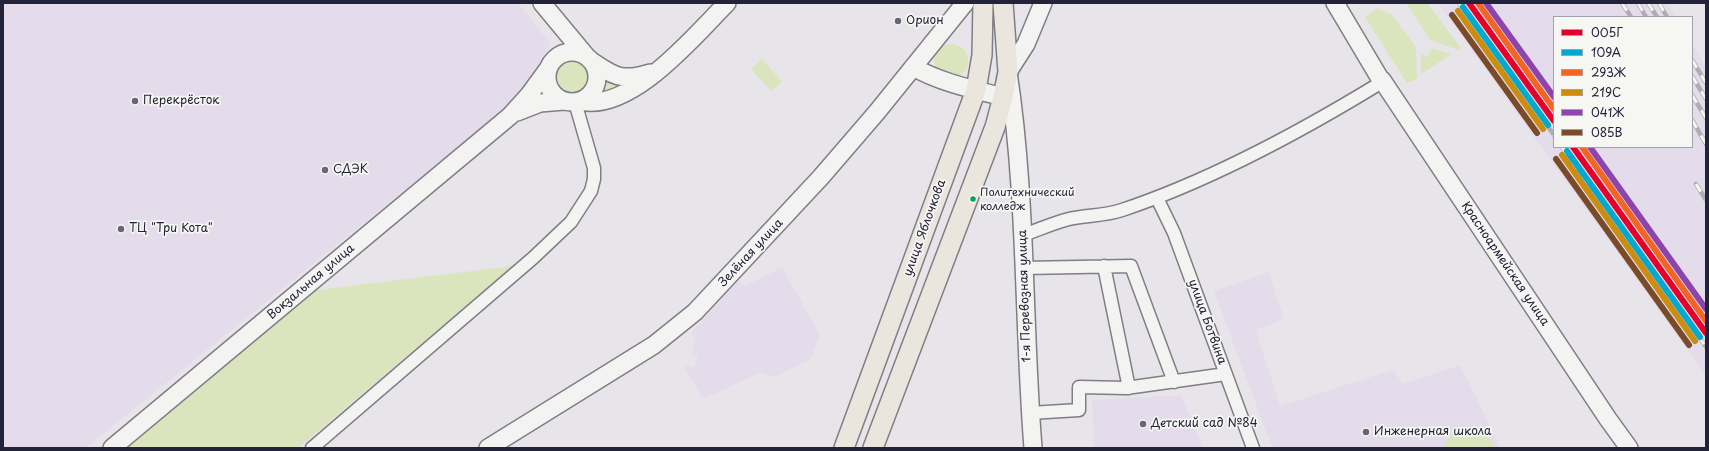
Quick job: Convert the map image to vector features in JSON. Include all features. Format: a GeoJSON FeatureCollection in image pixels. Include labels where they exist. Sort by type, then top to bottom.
{"type":"FeatureCollection","features":[{"type":"Feature","properties":{"kind":"main road","name":"Вокзальная улица"},"geometry":{"type":"LineString","coordinates":[[510,116],[532,105],[573,101],[600,102],[620,96],[636,87],[658,70],[727,3]]}},
{"type":"Feature","properties":{"kind":"main road","name":"Зелёная улица"},"geometry":{"type":"LineString","coordinates":[[488,448],[654,345],[695,312],[821,177],[965,3]]}},
{"type":"Feature","properties":{"kind":"main road","name":"улица Яблочкова"},"geometry":{"type":"LineString","coordinates":[[844,448],[976,90],[982,55],[983,3]]}},
{"type":"Feature","properties":{"kind":"main road"},"geometry":{"type":"LineString","coordinates":[[874,448],[994,127],[1003,97],[1008,72],[1003,3]]}},
{"type":"Feature","properties":{"kind":"main road"},"geometry":{"type":"LineString","coordinates":[[1008,72],[1026,44],[1043,3]]}},
{"type":"Feature","properties":{"kind":"main road","name":"Красноармейская улица"},"geometry":{"type":"LineString","coordinates":[[1335,3],[1382,82],[1382,80],[1629,448]]}},
{"type":"Feature","properties":{"kind":"main road"},"geometry":{"type":"LineString","coordinates":[[544,5],[588,58],[596,71],[596,83],[590,94],[573,101],[554,95],[548,86],[550,65],[557,50],[557,38],[544,5]]}},
{"type":"Feature","properties":{"kind":"main road"},"geometry":{"type":"LineString","coordinates":[[550,65],[560,55],[570,52],[588,58],[608,73],[621,78],[637,77],[658,70]]}},
{"type":"Feature","properties":{"kind":"main road","name":"Вокзальная улица"},"geometry":{"type":"LineString","coordinates":[[112,448],[510,116],[529,95],[550,65]]}},
{"type":"Feature","properties":{"kind":"main road"},"geometry":{"type":"LineString","coordinates":[[913,67],[937,79],[1003,97]]}},
{"type":"Feature","properties":{"kind":"main road","name":"1-я Перевозная улица"},"geometry":{"type":"LineString","coordinates":[[1008,72],[1015,117],[1023,235],[1030,413],[1033,448]]}},
{"type":"Feature","properties":{"kind":"street"},"geometry":{"type":"LineString","coordinates":[[1023,235],[1068,219],[1120,211],[1157,198],[1258,151],[1382,82]]}},
{"type":"Feature","properties":{"kind":"street"},"geometry":{"type":"LineString","coordinates":[[312,448],[532,258],[578,214],[591,191],[594,179],[594,168],[573,101]]}},
{"type":"Feature","properties":{"kind":"street","name":"улица Ботвина"},"geometry":{"type":"LineString","coordinates":[[1157,198],[1174,233],[1253,448]]}},
{"type":"Feature","properties":{"kind":"street"},"geometry":{"type":"LineString","coordinates":[[1104,266],[1129,388]]}},
{"type":"Feature","properties":{"kind":"street"},"geometry":{"type":"LineString","coordinates":[[1024,268],[1131,266],[1174,382]]}},
{"type":"Feature","properties":{"kind":"street"},"geometry":{"type":"LineString","coordinates":[[1030,413],[1079,410],[1080,387],[1129,388],[1226,374]]}},
{"type":"Feature","properties":{"kind":"shaded area","name":"ТЦ \"Три Кота\""},"geometry":{"type":"Polygon","coordinates":[[[3,3],[518,3],[550,43],[523,94],[86,448],[3,448],[3,3]]]}},
{"type":"Feature","properties":{"kind":"shaded area"},"geometry":{"type":"Polygon","coordinates":[[[1438,3],[1667,3],[1675,16],[1553,16],[1553,148],[1693,148],[1693,46],[1706,67],[1706,376],[1438,3]]]}},
{"type":"Feature","properties":{"kind":"shaded area"},"geometry":{"type":"Polygon","coordinates":[[[782,267],[820,335],[810,360],[774,377],[762,372],[703,399],[685,368],[687,365],[694,368],[698,356],[691,354],[696,338],[691,333],[738,281],[746,286],[782,267]]]}},
{"type":"Feature","properties":{"kind":"shaded area"},"geometry":{"type":"Polygon","coordinates":[[[1269,272],[1284,319],[1256,330],[1280,406],[1393,370],[1403,384],[1460,365],[1501,448],[1272,448],[1214,291],[1269,272]]]}},
{"type":"Feature","properties":{"kind":"shaded area","name":"Детский сад №84"},"geometry":{"type":"Polygon","coordinates":[[[1181,395],[1203,448],[1094,448],[1092,400],[1181,395]]]}},
{"type":"Feature","properties":{"kind":"green space"},"geometry":{"type":"Polygon","coordinates":[[[1406,3],[1427,3],[1461,48],[1459,50],[1430,40],[1406,3]]]}},
{"type":"Feature","properties":{"kind":"green space"},"geometry":{"type":"Polygon","coordinates":[[[1377,8],[1391,14],[1416,47],[1417,79],[1407,83],[1365,17],[1377,8]]]}},
{"type":"Feature","properties":{"kind":"green space"},"geometry":{"type":"Polygon","coordinates":[[[954,44],[961,46],[966,51],[968,61],[966,71],[961,76],[948,78],[941,76],[936,71],[934,58],[936,51],[941,46],[954,44]]]}},
{"type":"Feature","properties":{"kind":"green space"},"geometry":{"type":"Polygon","coordinates":[[[1432,48],[1452,54],[1421,74],[1421,53],[1426,56],[1429,55],[1432,48]]]}},
{"type":"Feature","properties":{"kind":"green space"},"geometry":{"type":"Polygon","coordinates":[[[572,59],[585,64],[590,77],[585,90],[572,95],[559,90],[554,77],[559,64],[572,59]]]}},
{"type":"Feature","properties":{"kind":"green space"},"geometry":{"type":"Polygon","coordinates":[[[762,59],[782,82],[771,91],[751,69],[762,59]]]}},
{"type":"Feature","properties":{"kind":"green space"},"geometry":{"type":"Polygon","coordinates":[[[603,72],[628,82],[596,98],[602,85],[603,72]]]}},
{"type":"Feature","properties":{"kind":"green space"},"geometry":{"type":"Polygon","coordinates":[[[513,266],[298,448],[126,448],[309,291],[513,266]]]}},
{"type":"Feature","properties":{"kind":"green space"},"geometry":{"type":"Polygon","coordinates":[[[1470,426],[1483,429],[1496,448],[1444,448],[1448,439],[1453,433],[1470,426]]]}},
{"type":"Feature","properties":{"kind":"railway"},"geometry":{"type":"LineString","coordinates":[[1459,3],[1553,134]]}},
{"type":"Feature","properties":{"kind":"railway"},"geometry":{"type":"LineString","coordinates":[[1622,3],[1630,16]]}},
{"type":"Feature","properties":{"kind":"railway"},"geometry":{"type":"LineString","coordinates":[[1638,3],[1645,16]]}},
{"type":"Feature","properties":{"kind":"railway"},"geometry":{"type":"LineString","coordinates":[[1648,3],[1656,16]]}},
{"type":"Feature","properties":{"kind":"railway"},"geometry":{"type":"LineString","coordinates":[[1659,3],[1666,16]]}},
{"type":"Feature","properties":{"kind":"railway"},"geometry":{"type":"LineString","coordinates":[[1693,62],[1706,83]]}},
{"type":"Feature","properties":{"kind":"railway"},"geometry":{"type":"LineString","coordinates":[[1693,78],[1706,99]]}},
{"type":"Feature","properties":{"kind":"railway"},"geometry":{"type":"LineString","coordinates":[[1693,97],[1706,118]]}},
{"type":"Feature","properties":{"kind":"railway"},"geometry":{"type":"LineString","coordinates":[[1693,122],[1706,144]]}},
{"type":"Feature","properties":{"kind":"railway"},"geometry":{"type":"LineString","coordinates":[[1563,148],[1706,347]]}},
{"type":"Feature","properties":{"kind":"railway"},"geometry":{"type":"LineString","coordinates":[[1696,184],[1706,200]]}},
{"type":"Feature","properties":{"kind":"transit line","name":"005Г"},"geometry":{"type":"LineString","coordinates":[[1469,3],[1553,120]]}},
{"type":"Feature","properties":{"kind":"transit line","name":"293Ж"},"geometry":{"type":"LineString","coordinates":[[1478,3],[1553,108]]}},
{"type":"Feature","properties":{"kind":"transit line","name":"041Ж"},"geometry":{"type":"LineString","coordinates":[[1486,3],[1553,96]]}},
{"type":"Feature","properties":{"kind":"transit line","name":"109А"},"geometry":{"type":"LineString","coordinates":[[1463,7],[1548,125]]}},
{"type":"Feature","properties":{"kind":"transit line","name":"219С"},"geometry":{"type":"LineString","coordinates":[[1458,11],[1543,129]]}},
{"type":"Feature","properties":{"kind":"transit line","name":"085В"},"geometry":{"type":"LineString","coordinates":[[1452,15],[1537,133]]}},
{"type":"Feature","properties":{"kind":"transit line","name":"005Г"},"geometry":{"type":"LineString","coordinates":[[1574,148],[1706,333]]}},
{"type":"Feature","properties":{"kind":"transit line","name":"293Ж"},"geometry":{"type":"LineString","coordinates":[[1583,148],[1706,321]]}},
{"type":"Feature","properties":{"kind":"transit line","name":"041Ж"},"geometry":{"type":"LineString","coordinates":[[1591,148],[1706,309]]}},
{"type":"Feature","properties":{"kind":"transit line","name":"109А"},"geometry":{"type":"LineString","coordinates":[[1567,151],[1700,337]]}},
{"type":"Feature","properties":{"kind":"transit line","name":"219С"},"geometry":{"type":"LineString","coordinates":[[1562,155],[1695,341]]}},
{"type":"Feature","properties":{"kind":"transit line","name":"085В"},"geometry":{"type":"LineString","coordinates":[[1556,159],[1689,345]]}},
{"type":"Feature","properties":{"kind":"place","name":"Орион"},"geometry":{"type":"Point","coordinates":[898,21]}},
{"type":"Feature","properties":{"kind":"place","name":"Перекрёсток"},"geometry":{"type":"Point","coordinates":[135,101]}},
{"type":"Feature","properties":{"kind":"place","name":"СДЭК"},"geometry":{"type":"Point","coordinates":[325,170]}},
{"type":"Feature","properties":{"kind":"place","name":"Политехнический колледж"},"geometry":{"type":"Point","coordinates":[973,199]}},
{"type":"Feature","properties":{"kind":"place","name":"ТЦ \"Три Кота\""},"geometry":{"type":"Point","coordinates":[121,229]}},
{"type":"Feature","properties":{"kind":"place","name":"Детский сад №84"},"geometry":{"type":"Point","coordinates":[1143,424]}},
{"type":"Feature","properties":{"kind":"place","name":"Инженерная школа"},"geometry":{"type":"Point","coordinates":[1366,432]}}]}
